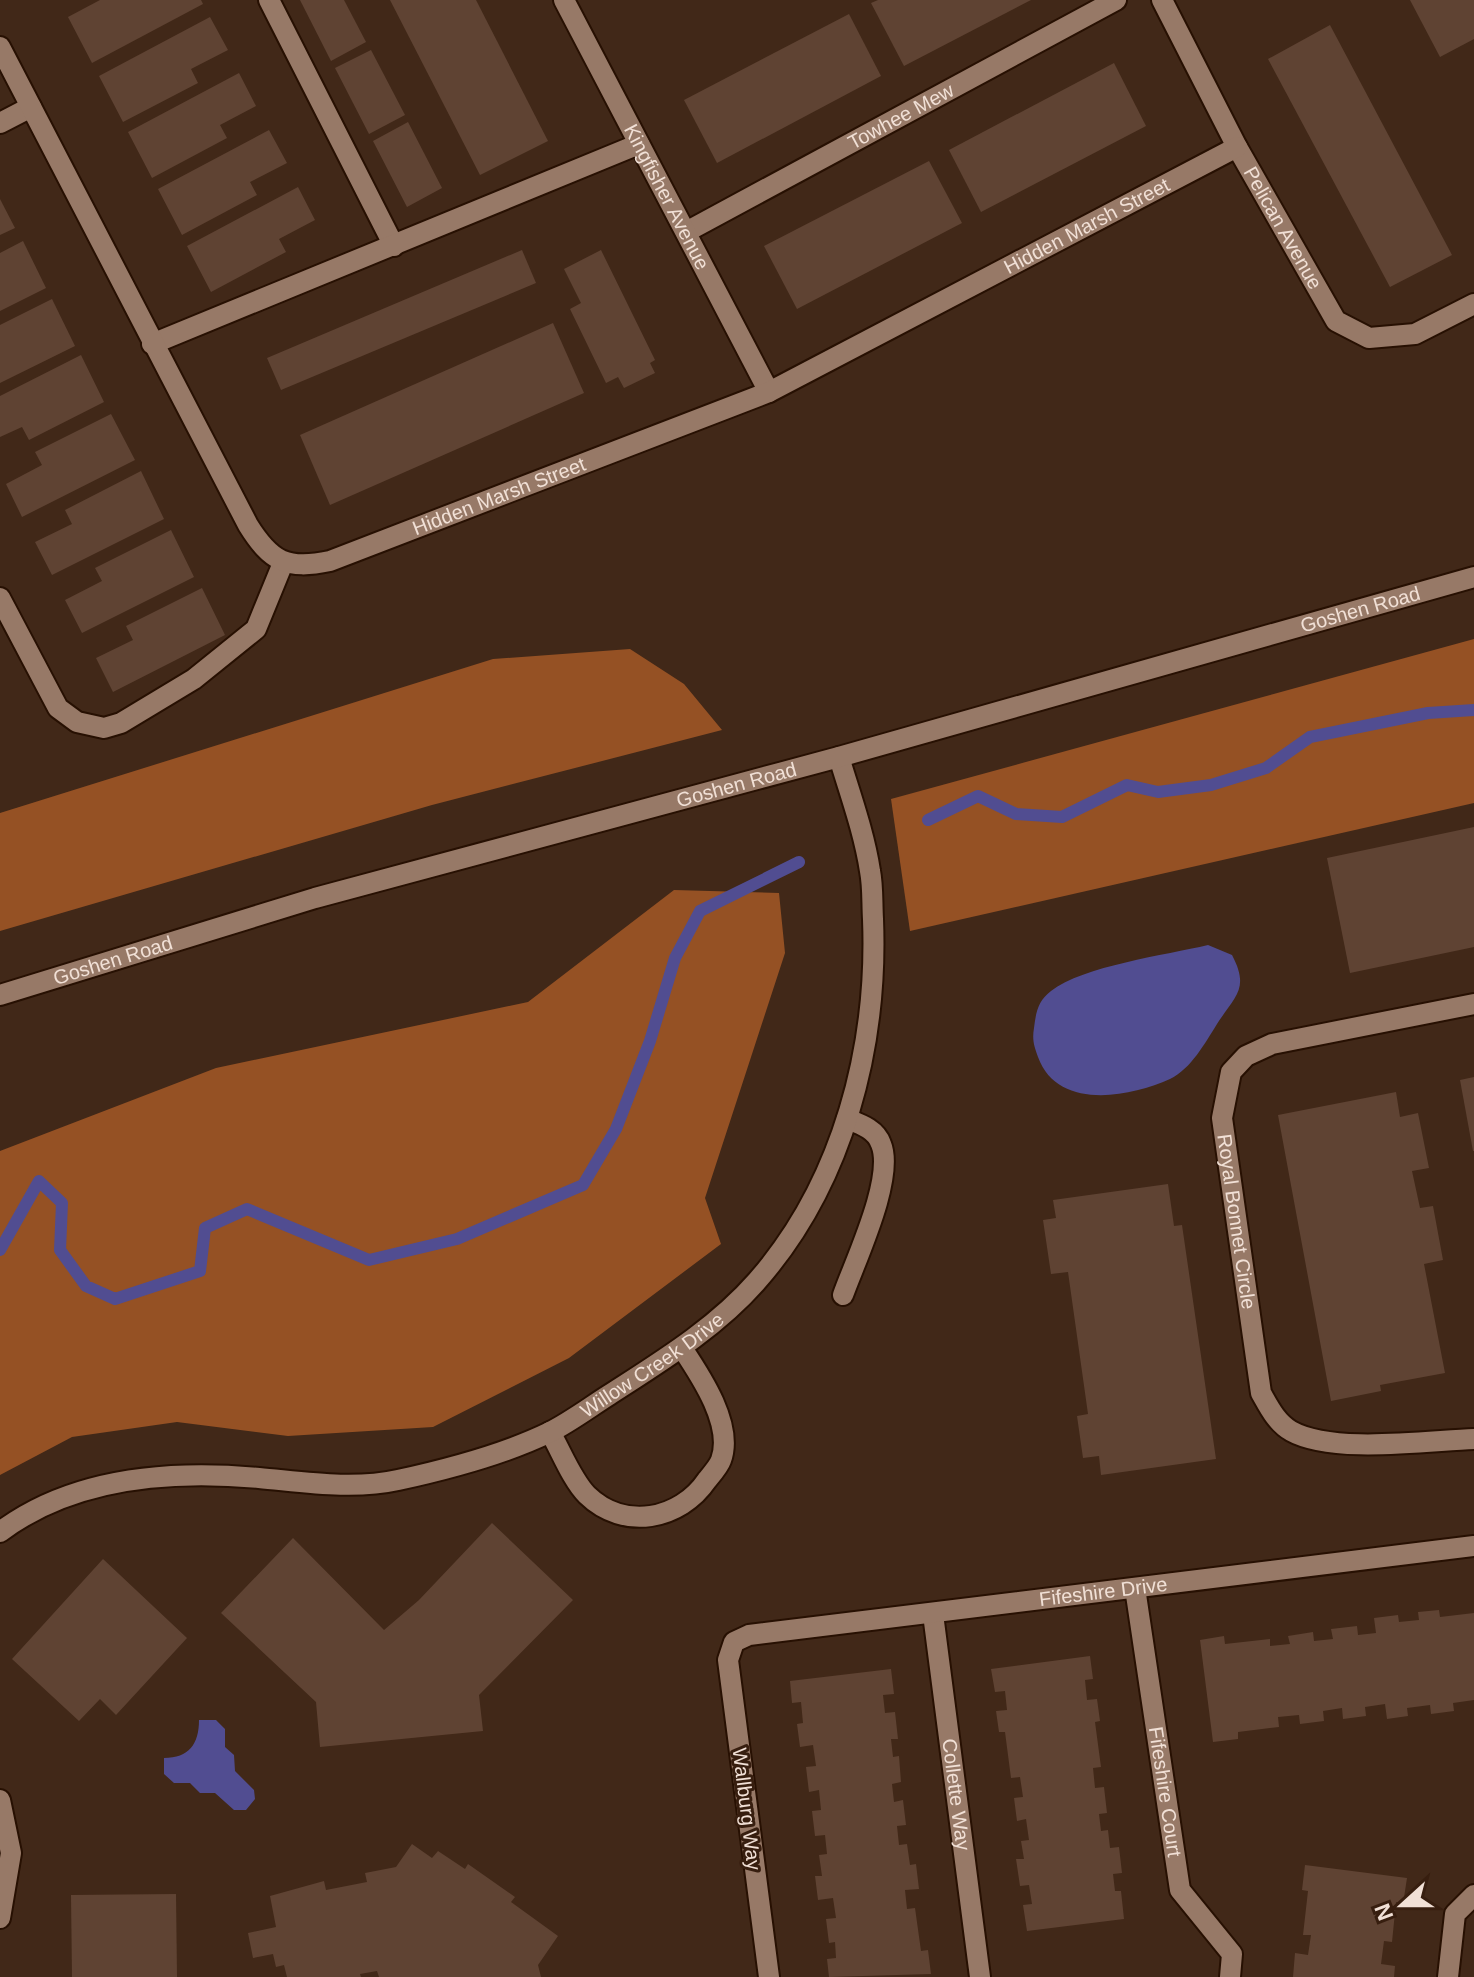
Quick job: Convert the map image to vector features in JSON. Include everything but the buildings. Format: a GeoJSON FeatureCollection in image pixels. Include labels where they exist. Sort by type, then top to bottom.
{"type":"FeatureCollection","features":[{"type":"Feature","properties":{"kind":"street"},"geometry":{"type":"LineString","coordinates":[[269,0],[394,246]]}},
{"type":"Feature","properties":{"kind":"street","name":"Kingfisher Avenue"},"geometry":{"type":"LineString","coordinates":[[564,0],[769,392]]}},
{"type":"Feature","properties":{"kind":"street","name":"Towhee Mew"},"geometry":{"type":"LineString","coordinates":[[686,232],[1116,0]]}},
{"type":"Feature","properties":{"kind":"street","name":"Pelican Avenue"},"geometry":{"type":"LineString","coordinates":[[1162,0],[1237,147],[1336,321],[1369,338],[1415,334],[1474,304]]}},
{"type":"Feature","properties":{"kind":"street"},"geometry":{"type":"LineString","coordinates":[[0,47],[248,525],[263,549],[283,563],[256,629],[194,679],[121,723],[104,728],[77,722],[58,708],[0,598]]}},
{"type":"Feature","properties":{"kind":"street"},"geometry":{"type":"LineString","coordinates":[[0,123],[31,107]]}},
{"type":"Feature","properties":{"kind":"street"},"geometry":{"type":"LineString","coordinates":[[152,344],[639,144]]}},
{"type":"Feature","properties":{"kind":"street","name":"Hidden Marsh Street"},"geometry":{"type":"LineString","coordinates":[[283,563],[308,566],[330,561],[769,392],[1237,147]]}},
{"type":"Feature","properties":{"kind":"street","name":"Goshen Road"},"geometry":{"type":"LineString","coordinates":[[0,995],[315,898],[839,757],[1474,577]]}},
{"type":"Feature","properties":{"kind":"street","name":"Willow Creek Drive"},"geometry":{"type":"LineString","coordinates":[[0,1532],[20,1517],[57,1501],[132,1479],[191,1473],[329,1485],[395,1481],[550,1432],[682,1348],[757,1281],[808,1208],[847,1119],[870,1030],[874,955],[871,872],[839,757]]}},
{"type":"Feature","properties":{"kind":"street","name":"Royal Bonnet Circle"},"geometry":{"type":"LineString","coordinates":[[1474,1004],[1272,1044],[1246,1056],[1231,1072],[1224,1094],[1222,1118],[1261,1393],[1275,1417],[1289,1429],[1315,1442],[1474,1439]]}},
{"type":"Feature","properties":{"kind":"street"},"geometry":{"type":"LineString","coordinates":[[843,1295],[883,1184],[882,1144],[868,1127],[847,1119]]}},
{"type":"Feature","properties":{"kind":"street"},"geometry":{"type":"LineString","coordinates":[[550,1432],[586,1494],[616,1515],[657,1517],[696,1497],[722,1459],[720,1419],[707,1385],[682,1348]]}},
{"type":"Feature","properties":{"kind":"street","name":"Fifeshire Drive"},"geometry":{"type":"LineString","coordinates":[[734,1642],[749,1635],[1474,1546]]}},
{"type":"Feature","properties":{"kind":"street","name":"Fifeshire Court"},"geometry":{"type":"LineString","coordinates":[[1135,1588],[1180,1890],[1232,1954],[1230,1977]]}},
{"type":"Feature","properties":{"kind":"street","name":"Collette Way"},"geometry":{"type":"LineString","coordinates":[[933,1614],[980,1977]]}},
{"type":"Feature","properties":{"kind":"street","name":"Wallburg Way"},"geometry":{"type":"LineString","coordinates":[[734,1642],[728,1660],[769,1977]]}},
{"type":"Feature","properties":{"kind":"street"},"geometry":{"type":"LineString","coordinates":[[0,1800],[11,1853],[0,1918]]}},
{"type":"Feature","properties":{"kind":"street"},"geometry":{"type":"LineString","coordinates":[[1448,1977],[1455,1914],[1474,1895]]}},
{"type":"Feature","properties":{"kind":"shaded area"},"geometry":{"type":"Polygon","coordinates":[[[1474,639],[1474,803],[910,931],[891,799],[1474,639]]]}},
{"type":"Feature","properties":{"kind":"shaded area"},"geometry":{"type":"Polygon","coordinates":[[[630,649],[684,684],[722,730],[432,805],[0,931],[0,813],[493,659],[630,649]]]}},
{"type":"Feature","properties":{"kind":"shaded area"},"geometry":{"type":"Polygon","coordinates":[[[674,890],[779,893],[785,953],[705,1198],[721,1244],[569,1358],[433,1427],[288,1436],[177,1422],[72,1437],[0,1475],[0,1151],[216,1068],[528,1002],[674,890]]]}},
{"type":"Feature","properties":{"kind":"shaded area"},"geometry":{"type":"Polygon","coordinates":[[[1208,945],[1232,955],[1240,984],[1234,999],[1202,1047],[1178,1075],[1134,1091],[1095,1095],[1061,1085],[1047,1074],[1038,1057],[1033,1036],[1038,1007],[1051,991],[1065,982],[1104,968],[1208,945]]]}},
{"type":"Feature","properties":{"kind":"shaded area"},"geometry":{"type":"Polygon","coordinates":[[[199,1720],[216,1720],[225,1729],[225,1747],[234,1755],[235,1771],[254,1790],[255,1799],[246,1810],[234,1810],[215,1793],[200,1793],[190,1783],[174,1783],[164,1774],[164,1758],[180,1755],[195,1743],[199,1720]]]}},
{"type":"Feature","properties":{"kind":"waterway"},"geometry":{"type":"LineString","coordinates":[[928,820],[978,796],[1016,814],[1062,817],[1127,785],[1158,792],[1211,785],[1266,768],[1310,737],[1428,713],[1474,710]]}},
{"type":"Feature","properties":{"kind":"waterway"},"geometry":{"type":"LineString","coordinates":[[0,1250],[39,1181],[62,1203],[60,1250],[86,1286],[115,1299],[200,1271],[205,1228],[247,1209],[369,1260],[457,1239],[583,1185],[616,1129],[650,1041],[675,958],[700,911],[799,862]]}}]}
